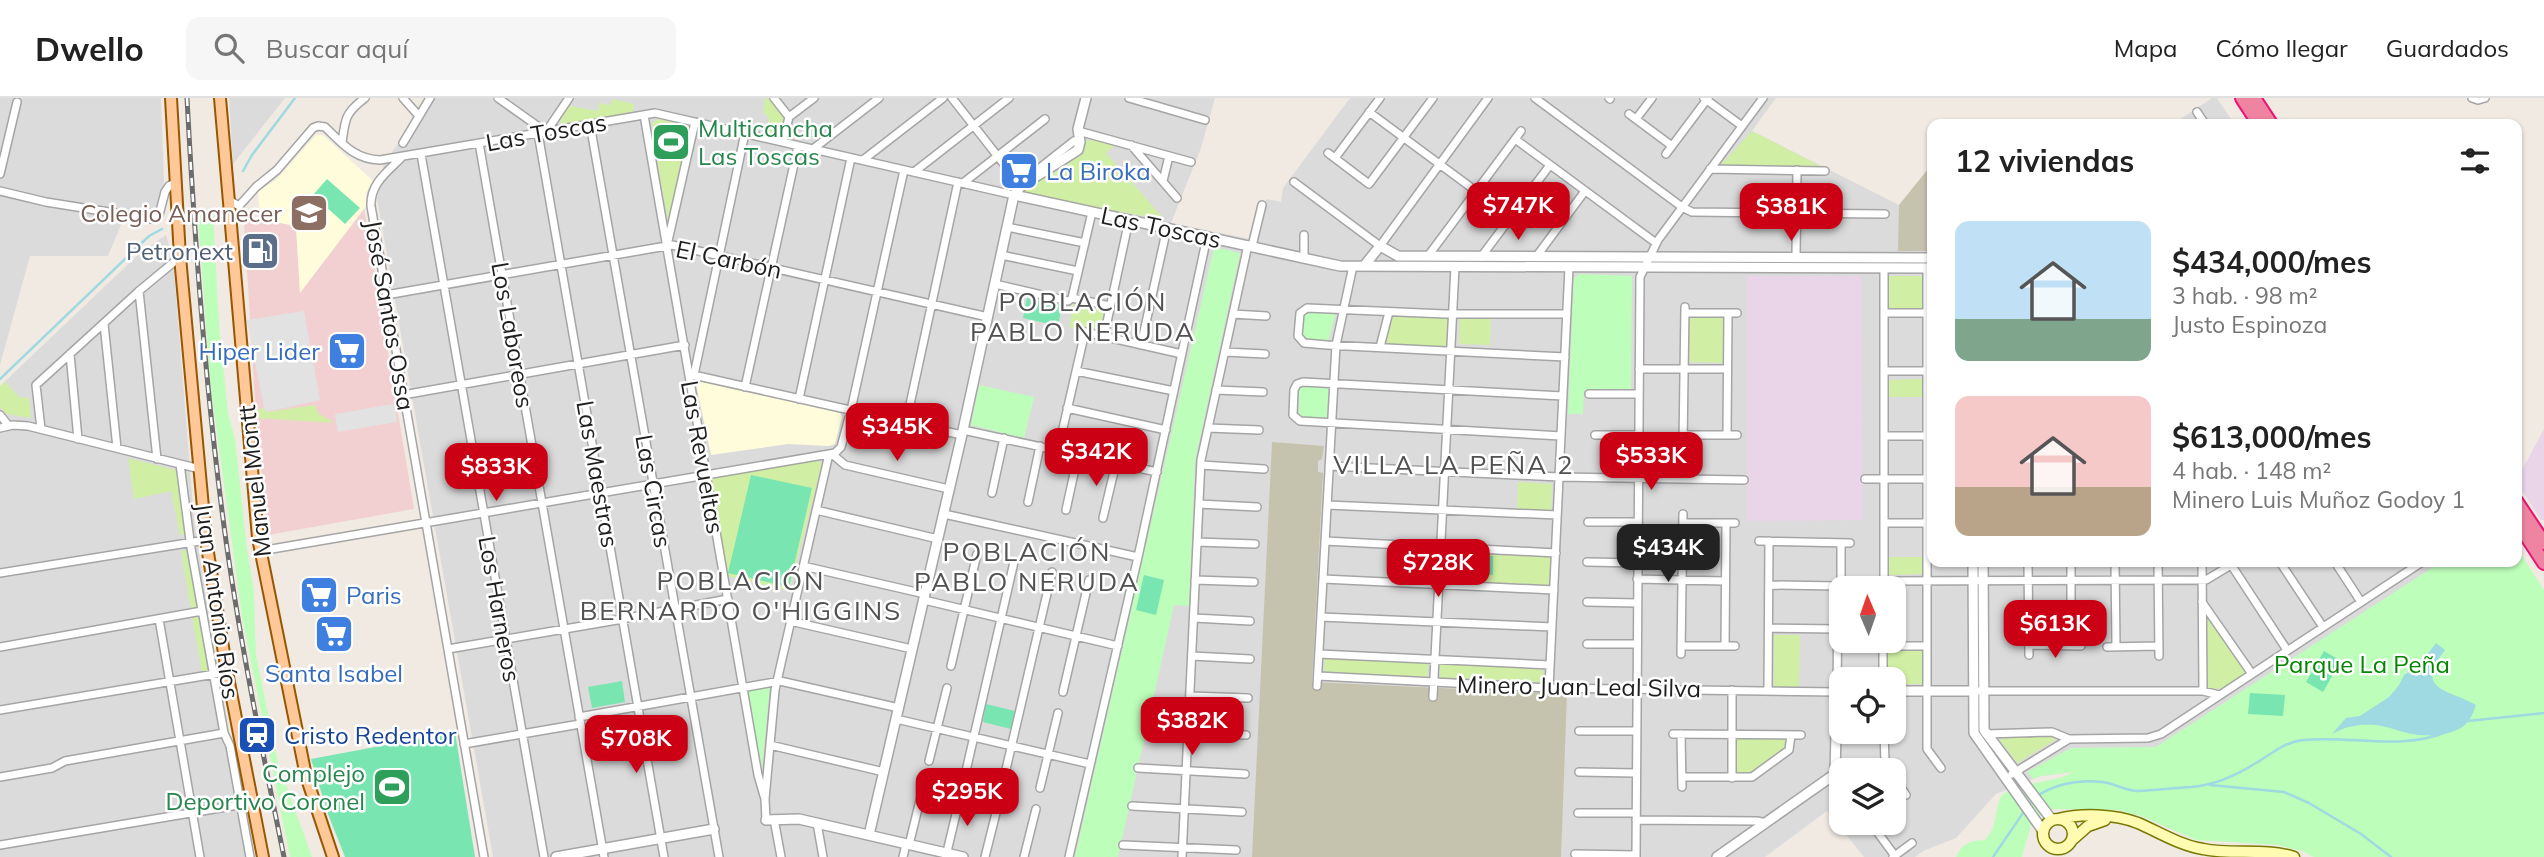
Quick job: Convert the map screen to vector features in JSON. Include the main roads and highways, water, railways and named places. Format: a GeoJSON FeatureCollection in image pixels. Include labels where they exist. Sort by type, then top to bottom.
{"type":"FeatureCollection","features":[{"type":"Feature","properties":{"kind":"highway"},"geometry":{"type":"LineString","coordinates":[[2242,98],[2256,119]]}},
{"type":"Feature","properties":{"kind":"highway"},"geometry":{"type":"LineString","coordinates":[[2254,98],[2268,119]]}},
{"type":"Feature","properties":{"kind":"highway"},"geometry":{"type":"LineString","coordinates":[[2522,510],[2544,543]]}},
{"type":"Feature","properties":{"kind":"highway"},"geometry":{"type":"LineString","coordinates":[[2522,529],[2544,563]]}},
{"type":"Feature","properties":{"kind":"main road","name":"Juan Antonio Ríos"},"geometry":{"type":"LineString","coordinates":[[171,98],[180,257],[206,540],[246,803],[263,857]]}},
{"type":"Feature","properties":{"kind":"main road","name":"Manuel Montt"},"geometry":{"type":"LineString","coordinates":[[220,98],[260,551],[304,768],[333,857]]}},
{"type":"Feature","properties":{"kind":"main road"},"geometry":{"type":"LineString","coordinates":[[2048,818],[2112,818],[2133,822],[2174,841],[2201,849],[2269,852],[2294,857]]}},
{"type":"Feature","properties":{"kind":"main road"},"geometry":{"type":"LineString","coordinates":[[2047,857],[2044,836],[2048,818]]}},
{"type":"Feature","properties":{"kind":"main road"},"geometry":{"type":"LineString","coordinates":[[2048,818],[2070,826],[2070,842],[2065,857]]}},
{"type":"Feature","properties":{"kind":"main road"},"geometry":{"type":"LineString","coordinates":[[2044,836],[2056,849],[2070,842],[2088,826],[2112,818]]}},
{"type":"Feature","properties":{"kind":"water"},"geometry":{"type":"Polygon","coordinates":[[[2436,643],[2445,650],[2436,663],[2434,681],[2438,687],[2476,705],[2466,724],[2438,735],[2414,734],[2369,725],[2348,727],[2332,734],[2346,718],[2360,716],[2389,697],[2404,675],[2418,667],[2436,643]]]}},
{"type":"Feature","properties":{"kind":"waterway"},"geometry":{"type":"LineString","coordinates":[[243,171],[295,98]]}},
{"type":"Feature","properties":{"kind":"waterway"},"geometry":{"type":"LineString","coordinates":[[0,379],[149,236],[162,229]]}},
{"type":"Feature","properties":{"kind":"waterway"},"geometry":{"type":"LineString","coordinates":[[2468,721],[2544,713]]}},
{"type":"Feature","properties":{"kind":"waterway"},"geometry":{"type":"LineString","coordinates":[[2029,804],[2053,788],[2082,782],[2106,783],[2138,791],[2209,784],[2241,772],[2296,741],[2411,741],[2446,732]]}},
{"type":"Feature","properties":{"kind":"waterway"},"geometry":{"type":"LineString","coordinates":[[2210,785],[2284,792],[2309,803],[2361,834],[2391,857]]}},
{"type":"Feature","properties":{"kind":"waterway"},"geometry":{"type":"LineString","coordinates":[[1993,857],[2025,810]]}},
{"type":"Feature","properties":{"kind":"railway"},"geometry":{"type":"LineString","coordinates":[[187,98],[202,324],[220,492],[246,664],[284,857]]}},
{"type":"Feature","properties":{"kind":"place","name":"Multicancha Las Toscas"},"geometry":{"type":"Point","coordinates":[671,142]}},
{"type":"Feature","properties":{"kind":"place","name":"La Biroka"},"geometry":{"type":"Point","coordinates":[1019,171]}},
{"type":"Feature","properties":{"kind":"place","name":"Colegio Amanecer"},"geometry":{"type":"Point","coordinates":[309,213]}},
{"type":"Feature","properties":{"kind":"place","name":"Petronext"},"geometry":{"type":"Point","coordinates":[260,251]}},
{"type":"Feature","properties":{"kind":"place","name":"Hiper Lider"},"geometry":{"type":"Point","coordinates":[347,351]}},
{"type":"Feature","properties":{"kind":"place","name":"Paris"},"geometry":{"type":"Point","coordinates":[319,595]}},
{"type":"Feature","properties":{"kind":"place","name":"Santa Isabel"},"geometry":{"type":"Point","coordinates":[334,634]}},
{"type":"Feature","properties":{"kind":"place","name":"Cristo Redentor"},"geometry":{"type":"Point","coordinates":[257,735]}},
{"type":"Feature","properties":{"kind":"place","name":"Complejo Deportivo Coronel"},"geometry":{"type":"Point","coordinates":[392,787]}},
{"type":"Feature","properties":{"kind":"district","name":"POBLACIÓN PABLO NERUDA"},"geometry":{"type":"Point","coordinates":[1083,316]}},
{"type":"Feature","properties":{"kind":"district","name":"VILLA LA PEÑA 2"},"geometry":{"type":"Point","coordinates":[1454,464]}},
{"type":"Feature","properties":{"kind":"district","name":"POBLACIÓN PABLO NERUDA"},"geometry":{"type":"Point","coordinates":[1027,566]}},
{"type":"Feature","properties":{"kind":"district","name":"POBLACIÓN BERNARDO O'HIGGINS"},"geometry":{"type":"Point","coordinates":[741,595]}},
{"type":"Feature","properties":{"kind":"park label","name":"Parque La Peña"},"geometry":{"type":"Point","coordinates":[2362,664]}}]}
